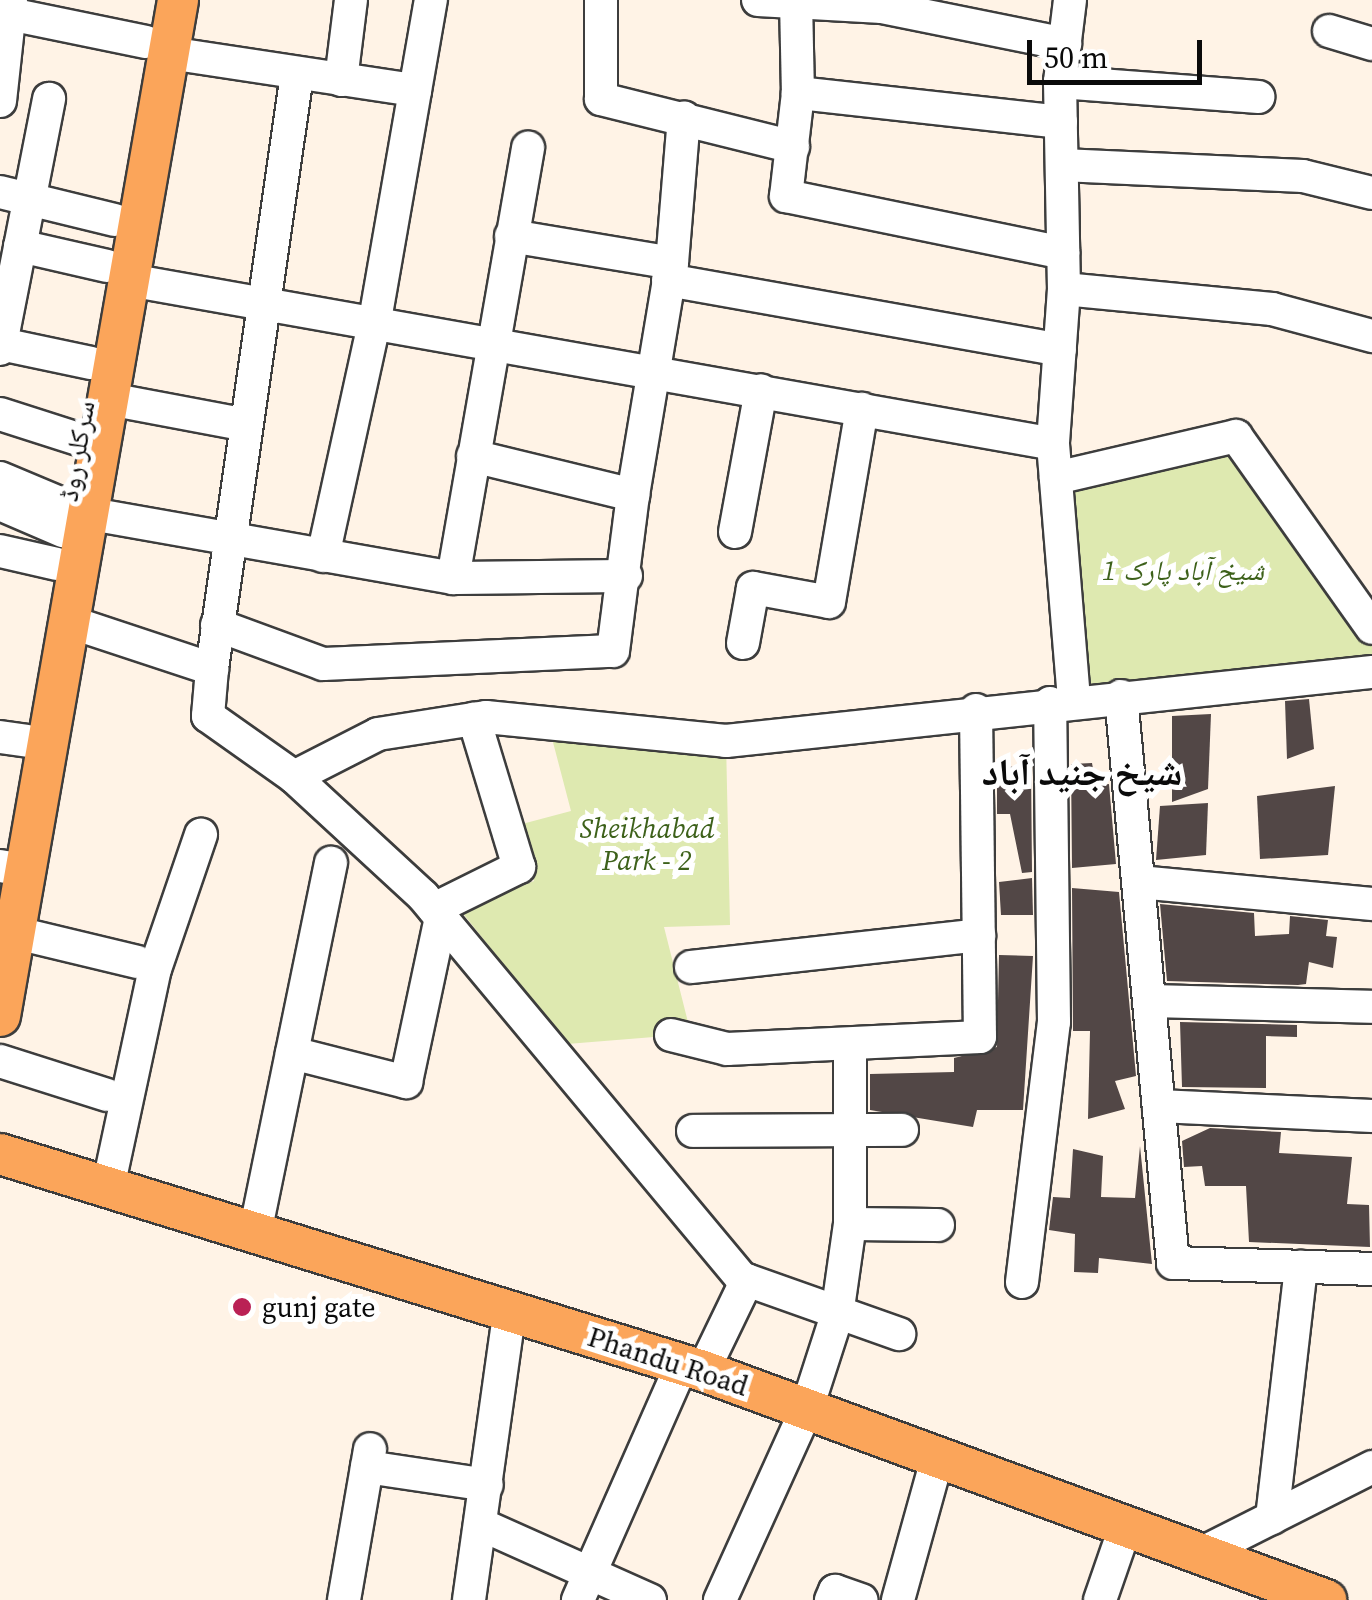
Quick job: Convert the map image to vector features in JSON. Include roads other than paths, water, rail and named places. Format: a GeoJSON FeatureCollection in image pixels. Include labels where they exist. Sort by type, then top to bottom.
{"type":"FeatureCollection","features":[{"type":"Feature","properties":{"kind":"main road","name":"سرکلر روڈ"},"geometry":{"type":"LineString","coordinates":[[4,899],[14,738],[59,618],[78,439],[91,362],[114,274],[115,220],[158,48],[153,0]]}},
{"type":"Feature","properties":{"kind":"main road"},"geometry":{"type":"LineString","coordinates":[[0,1016],[4,899],[59,618],[69,528],[109,398],[114,274],[158,48],[178,0]]}},
{"type":"Feature","properties":{"kind":"main road","name":"Phandu Road"},"geometry":{"type":"LineString","coordinates":[[0,1154],[109,1182],[692,1367],[1326,1600]]}},
{"type":"Feature","properties":{"kind":"street"},"geometry":{"type":"LineString","coordinates":[[341,80],[351,0]]}},
{"type":"Feature","properties":{"kind":"street"},"geometry":{"type":"LineString","coordinates":[[323,556],[375,320],[430,0]]}},
{"type":"Feature","properties":{"kind":"street"},"geometry":{"type":"LineString","coordinates":[[601,0],[601,99],[793,147]]}},
{"type":"Feature","properties":{"kind":"street"},"geometry":{"type":"LineString","coordinates":[[758,0],[982,14],[1065,44]]}},
{"type":"Feature","properties":{"kind":"street"},"geometry":{"type":"LineString","coordinates":[[1022,1282],[1054,1022],[1062,702],[1053,444],[1064,289],[1060,82],[1070,0]]}},
{"type":"Feature","properties":{"kind":"street"},"geometry":{"type":"LineString","coordinates":[[796,3],[798,92],[786,196],[1063,252]]}},
{"type":"Feature","properties":{"kind":"street"},"geometry":{"type":"LineString","coordinates":[[0,101],[7,9],[158,48],[298,74],[415,90]]}},
{"type":"Feature","properties":{"kind":"street"},"geometry":{"type":"LineString","coordinates":[[1329,31],[1372,44]]}},
{"type":"Feature","properties":{"kind":"street"},"geometry":{"type":"LineString","coordinates":[[298,74],[267,302],[226,537],[208,716],[294,777],[437,913],[746,1280],[837,1316],[899,1334]]}},
{"type":"Feature","properties":{"kind":"street"},"geometry":{"type":"LineString","coordinates":[[1060,82],[1258,97]]}},
{"type":"Feature","properties":{"kind":"street"},"geometry":{"type":"LineString","coordinates":[[798,92],[1061,122]]}},
{"type":"Feature","properties":{"kind":"street"},"geometry":{"type":"LineString","coordinates":[[49,99],[15,194],[12,256],[0,346],[91,362]]}},
{"type":"Feature","properties":{"kind":"street"},"geometry":{"type":"LineString","coordinates":[[217,625],[323,664],[613,651],[626,576],[633,494],[670,271],[684,117]]}},
{"type":"Feature","properties":{"kind":"street"},"geometry":{"type":"LineString","coordinates":[[452,578],[528,147]]}},
{"type":"Feature","properties":{"kind":"street"},"geometry":{"type":"LineString","coordinates":[[1062,165],[1303,176],[1372,193]]}},
{"type":"Feature","properties":{"kind":"street"},"geometry":{"type":"LineString","coordinates":[[15,194],[115,220]]}},
{"type":"Feature","properties":{"kind":"street"},"geometry":{"type":"LineString","coordinates":[[511,236],[1060,350]]}},
{"type":"Feature","properties":{"kind":"street"},"geometry":{"type":"LineString","coordinates":[[12,256],[1053,444]]}},
{"type":"Feature","properties":{"kind":"street"},"geometry":{"type":"LineString","coordinates":[[1064,289],[1272,309],[1372,336]]}},
{"type":"Feature","properties":{"kind":"street"},"geometry":{"type":"LineString","coordinates":[[735,532],[761,390]]}},
{"type":"Feature","properties":{"kind":"street"},"geometry":{"type":"LineString","coordinates":[[109,398],[246,424]]}},
{"type":"Feature","properties":{"kind":"street"},"geometry":{"type":"LineString","coordinates":[[743,643],[753,588],[830,602],[862,409]]}},
{"type":"Feature","properties":{"kind":"street"},"geometry":{"type":"LineString","coordinates":[[0,414],[78,439]]}},
{"type":"Feature","properties":{"kind":"street"},"geometry":{"type":"LineString","coordinates":[[1056,478],[1236,436],[1372,628]]}},
{"type":"Feature","properties":{"kind":"street"},"geometry":{"type":"LineString","coordinates":[[473,456],[633,494]]}},
{"type":"Feature","properties":{"kind":"street"},"geometry":{"type":"LineString","coordinates":[[0,478],[69,528]]}},
{"type":"Feature","properties":{"kind":"street"},"geometry":{"type":"LineString","coordinates":[[0,504],[69,528],[226,537],[452,578],[626,576]]}},
{"type":"Feature","properties":{"kind":"street"},"geometry":{"type":"LineString","coordinates":[[0,551],[69,528]]}},
{"type":"Feature","properties":{"kind":"street"},"geometry":{"type":"LineString","coordinates":[[59,618],[212,669]]}},
{"type":"Feature","properties":{"kind":"street"},"geometry":{"type":"LineString","coordinates":[[294,777],[378,734],[474,718],[726,740],[976,710],[1372,672]]}},
{"type":"Feature","properties":{"kind":"street"},"geometry":{"type":"LineString","coordinates":[[1122,696],[1173,1263],[1372,1268]]}},
{"type":"Feature","properties":{"kind":"street"},"geometry":{"type":"LineString","coordinates":[[671,1035],[727,1048],[850,1046],[980,1037],[976,710]]}},
{"type":"Feature","properties":{"kind":"street"},"geometry":{"type":"LineString","coordinates":[[437,913],[520,866],[474,718]]}},
{"type":"Feature","properties":{"kind":"street"},"geometry":{"type":"LineString","coordinates":[[109,1182],[156,969],[201,835]]}},
{"type":"Feature","properties":{"kind":"street"},"geometry":{"type":"LineString","coordinates":[[256,1228],[331,863]]}},
{"type":"Feature","properties":{"kind":"street"},"geometry":{"type":"LineString","coordinates":[[1138,882],[1372,904]]}},
{"type":"Feature","properties":{"kind":"street"},"geometry":{"type":"LineString","coordinates":[[4,899],[138,962]]}},
{"type":"Feature","properties":{"kind":"street"},"geometry":{"type":"LineString","coordinates":[[292,1053],[406,1082],[437,913]]}},
{"type":"Feature","properties":{"kind":"street"},"geometry":{"type":"LineString","coordinates":[[691,967],[979,936]]}},
{"type":"Feature","properties":{"kind":"street"},"geometry":{"type":"LineString","coordinates":[[1149,1000],[1372,1007]]}},
{"type":"Feature","properties":{"kind":"street"},"geometry":{"type":"LineString","coordinates":[[720,1600],[806,1408],[837,1316],[850,1224],[850,1046]]}},
{"type":"Feature","properties":{"kind":"street"},"geometry":{"type":"LineString","coordinates":[[0,1061],[107,1095]]}},
{"type":"Feature","properties":{"kind":"street"},"geometry":{"type":"LineString","coordinates":[[1159,1106],[1372,1116]]}},
{"type":"Feature","properties":{"kind":"street"},"geometry":{"type":"LineString","coordinates":[[693,1132],[902,1130]]}},
{"type":"Feature","properties":{"kind":"street"},"geometry":{"type":"LineString","coordinates":[[850,1224],[938,1225]]}},
{"type":"Feature","properties":{"kind":"street"},"geometry":{"type":"LineString","coordinates":[[1272,1518],[1301,1267]]}},
{"type":"Feature","properties":{"kind":"street"},"geometry":{"type":"LineString","coordinates":[[584,1587],[692,1367],[746,1280]]}},
{"type":"Feature","properties":{"kind":"street"},"geometry":{"type":"LineString","coordinates":[[469,1600],[510,1309]]}},
{"type":"Feature","properties":{"kind":"street"},"geometry":{"type":"LineString","coordinates":[[898,1600],[938,1456]]}},
{"type":"Feature","properties":{"kind":"street"},"geometry":{"type":"LineString","coordinates":[[344,1600],[369,1458],[487,1485]]}},
{"type":"Feature","properties":{"kind":"street"},"geometry":{"type":"LineString","coordinates":[[1202,1553],[1372,1467]]}},
{"type":"Feature","properties":{"kind":"street"},"geometry":{"type":"LineString","coordinates":[[482,1526],[584,1587],[650,1600]]}},
{"type":"Feature","properties":{"kind":"street"},"geometry":{"type":"LineString","coordinates":[[1100,1600],[1126,1526]]}},
{"type":"Feature","properties":{"kind":"street"},"geometry":{"type":"LineString","coordinates":[[832,1600],[834,1590],[861,1600]]}},
{"type":"Feature","properties":{"kind":"place","name":"gunj gate"},"geometry":{"type":"Point","coordinates":[242,1307]}},
{"type":"Feature","properties":{"kind":"district","name":"شیخ جنید آباد"},"geometry":{"type":"Point","coordinates":[1082,773]}},
{"type":"Feature","properties":{"kind":"park label","name":"شیخ آباد پارک 1"},"geometry":{"type":"Point","coordinates":[1183,570]}},
{"type":"Feature","properties":{"kind":"park label","name":"Sheikhabad Park - 2"},"geometry":{"type":"Point","coordinates":[647,844]}}]}
